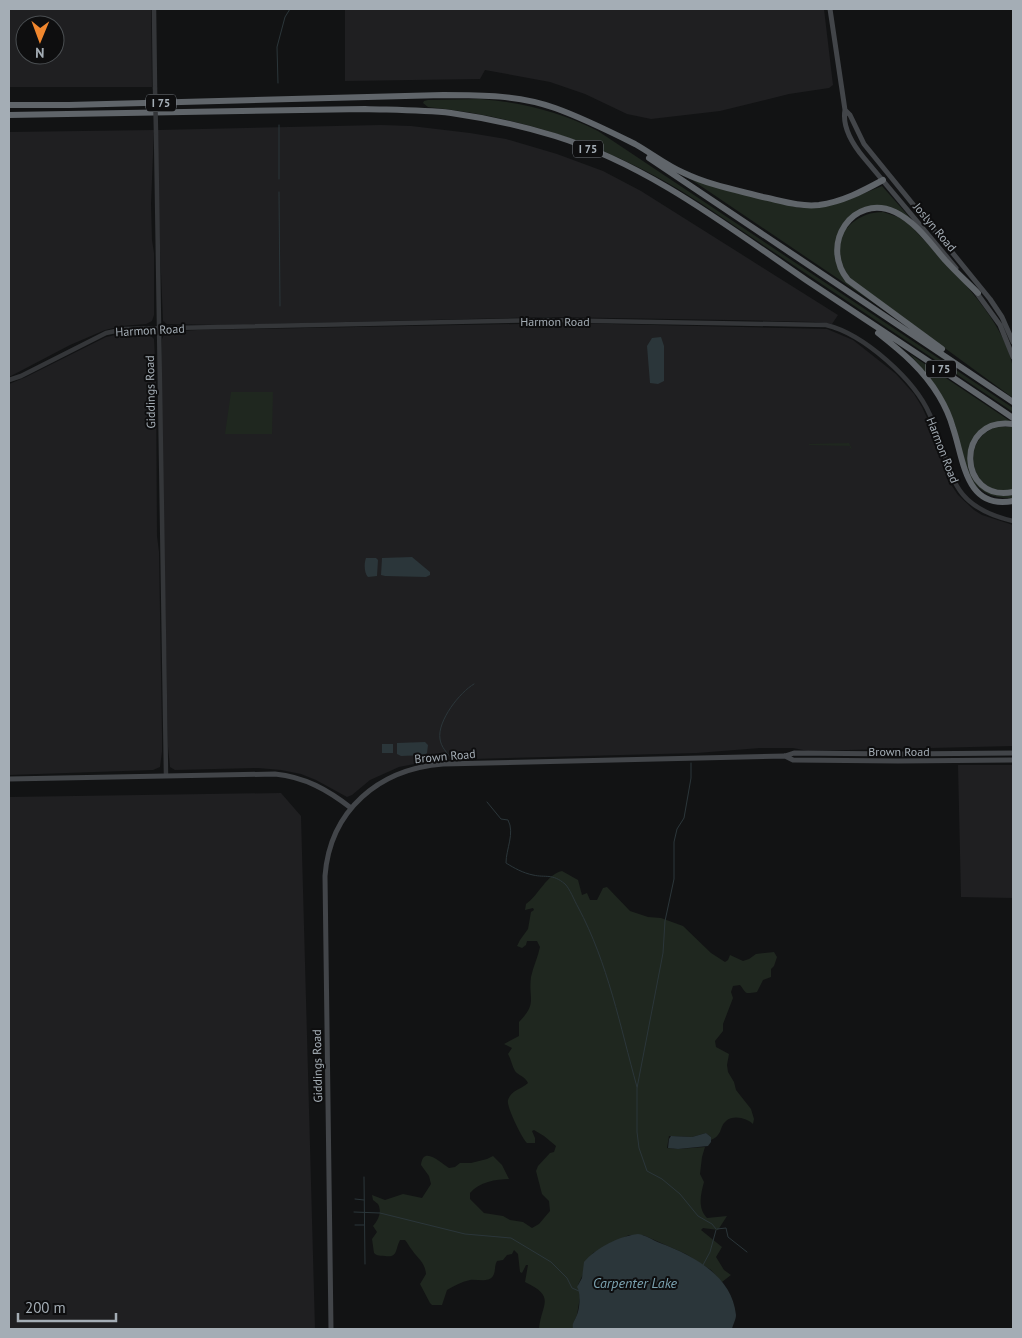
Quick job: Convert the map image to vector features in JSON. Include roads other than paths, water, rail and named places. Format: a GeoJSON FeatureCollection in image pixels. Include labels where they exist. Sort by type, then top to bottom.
{"type":"FeatureCollection","features":[{"type":"Feature","properties":{"kind":"highway","name":"I 75"},"geometry":{"type":"LineString","coordinates":[[9,105],[492,95],[521,99],[554,108],[594,124],[619,137],[1013,402]]}},
{"type":"Feature","properties":{"kind":"highway","name":"I 75"},"geometry":{"type":"LineString","coordinates":[[9,116],[365,109],[451,113],[504,123],[555,136],[623,163],[683,196],[1013,418]]}},
{"type":"Feature","properties":{"kind":"highway"},"geometry":{"type":"LineString","coordinates":[[619,137],[695,178],[729,189],[798,204],[821,204],[835,201],[865,190],[883,180]]}},
{"type":"Feature","properties":{"kind":"highway"},"geometry":{"type":"LineString","coordinates":[[974,375],[960,362],[848,280],[838,260],[837,246],[841,232],[849,220],[862,212],[878,208],[896,212],[915,227],[978,293]]}},
{"type":"Feature","properties":{"kind":"highway"},"geometry":{"type":"LineString","coordinates":[[867,321],[914,362],[931,382],[948,413],[968,481],[974,490],[991,500],[1013,501]]}},
{"type":"Feature","properties":{"kind":"highway"},"geometry":{"type":"LineString","coordinates":[[1013,424],[998,424],[985,429],[976,438],[970,456],[972,472],[982,485],[995,492],[1004,494],[1013,492]]}},
{"type":"Feature","properties":{"kind":"main road","name":"Joslyn Road"},"geometry":{"type":"LineString","coordinates":[[830,9],[846,126],[860,152],[1009,331],[1013,357]]}},
{"type":"Feature","properties":{"kind":"main road","name":"Joslyn Road"},"geometry":{"type":"LineString","coordinates":[[845,110],[850,115],[859,136],[869,150],[990,299],[1009,331],[1013,342]]}},
{"type":"Feature","properties":{"kind":"main road"},"geometry":{"type":"LineString","coordinates":[[860,152],[863,149],[869,150]]}},
{"type":"Feature","properties":{"kind":"main road"},"geometry":{"type":"LineString","coordinates":[[883,180],[894,180]]}},
{"type":"Feature","properties":{"kind":"main road","name":"Brown Road"},"geometry":{"type":"LineString","coordinates":[[351,808],[367,792],[386,779],[410,769],[431,765],[784,756],[794,752],[925,754],[1003,753],[1013,751]]}},
{"type":"Feature","properties":{"kind":"main road"},"geometry":{"type":"LineString","coordinates":[[806,760],[808,753]]}},
{"type":"Feature","properties":{"kind":"main road"},"geometry":{"type":"LineString","coordinates":[[879,761],[890,758],[922,758],[925,757],[925,754]]}},
{"type":"Feature","properties":{"kind":"main road","name":"Brown Road"},"geometry":{"type":"LineString","coordinates":[[784,756],[793,760],[1013,759]]}},
{"type":"Feature","properties":{"kind":"main road"},"geometry":{"type":"LineString","coordinates":[[9,779],[282,774],[317,785],[351,808]]}},
{"type":"Feature","properties":{"kind":"main road","name":"Giddings Road"},"geometry":{"type":"LineString","coordinates":[[331,1329],[324,880],[326,862],[332,842],[340,824],[351,808]]}},
{"type":"Feature","properties":{"kind":"street","name":"Giddings Road"},"geometry":{"type":"LineString","coordinates":[[154,9],[166,775]]}},
{"type":"Feature","properties":{"kind":"street","name":"Harmon Road"},"geometry":{"type":"LineString","coordinates":[[9,380],[21,376],[106,333],[125,329],[546,320],[826,326],[836,328],[856,337],[895,368],[909,382],[922,399],[930,414],[948,470],[958,489],[967,499],[986,513],[1013,521]]}},
{"type":"Feature","properties":{"kind":"water"},"geometry":{"type":"Polygon","coordinates":[[[661,337],[664,346],[664,381],[658,384],[650,383],[647,346],[652,338],[661,337]]]}},
{"type":"Feature","properties":{"kind":"water"},"geometry":{"type":"Polygon","coordinates":[[[412,557],[430,572],[430,575],[426,577],[381,575],[382,558],[412,557]]]}},
{"type":"Feature","properties":{"kind":"water"},"geometry":{"type":"Polygon","coordinates":[[[366,558],[376,558],[378,560],[377,576],[368,577],[365,568],[366,558]]]}},
{"type":"Feature","properties":{"kind":"water"},"geometry":{"type":"Polygon","coordinates":[[[425,742],[428,745],[427,753],[424,755],[401,756],[397,754],[397,743],[425,742]]]}},
{"type":"Feature","properties":{"kind":"water"},"geometry":{"type":"Polygon","coordinates":[[[382,744],[393,744],[393,753],[382,753],[382,744]]]}},
{"type":"Feature","properties":{"kind":"water"},"geometry":{"type":"Polygon","coordinates":[[[706,1133],[711,1137],[711,1142],[708,1146],[668,1148],[671,1136],[692,1137],[706,1133]]]}},
{"type":"Feature","properties":{"kind":"water","name":"Carpenter Lake"},"geometry":{"type":"Polygon","coordinates":[[[638,1234],[685,1254],[709,1268],[719,1278],[733,1301],[736,1319],[732,1329],[573,1329],[579,1306],[577,1287],[582,1278],[584,1262],[608,1243],[638,1234]]]}},
{"type":"Feature","properties":{"kind":"waterway"},"geometry":{"type":"LineString","coordinates":[[278,83],[277,47],[285,17],[290,9]]}},
{"type":"Feature","properties":{"kind":"waterway"},"geometry":{"type":"LineString","coordinates":[[279,125],[279,179]]}},
{"type":"Feature","properties":{"kind":"waterway"},"geometry":{"type":"LineString","coordinates":[[279,192],[280,306]]}},
{"type":"Feature","properties":{"kind":"waterway"},"geometry":{"type":"LineString","coordinates":[[452,759],[444,750],[440,739],[442,724],[456,700],[474,684]]}},
{"type":"Feature","properties":{"kind":"waterway"},"geometry":{"type":"LineString","coordinates":[[691,763],[691,778],[684,818],[677,829],[674,842],[674,879],[665,921],[663,953],[637,1088],[637,1132],[639,1148],[647,1171],[662,1179],[680,1194],[698,1216],[712,1224],[716,1229]]}},
{"type":"Feature","properties":{"kind":"waterway"},"geometry":{"type":"LineString","coordinates":[[487,802],[501,819],[508,820],[510,825],[511,830],[506,863],[529,874],[556,878],[565,884],[570,892],[588,928],[605,972],[637,1087]]}},
{"type":"Feature","properties":{"kind":"waterway"},"geometry":{"type":"LineString","coordinates":[[364,1177],[365,1264]]}},
{"type":"Feature","properties":{"kind":"waterway"},"geometry":{"type":"LineString","coordinates":[[355,1199],[364,1200]]}},
{"type":"Feature","properties":{"kind":"waterway"},"geometry":{"type":"LineString","coordinates":[[354,1212],[380,1213],[465,1234],[511,1238],[551,1262],[567,1278],[572,1288],[579,1291]]}},
{"type":"Feature","properties":{"kind":"waterway"},"geometry":{"type":"LineString","coordinates":[[355,1225],[364,1225]]}},
{"type":"Feature","properties":{"kind":"waterway"},"geometry":{"type":"LineString","coordinates":[[717,1229],[726,1228],[728,1237],[747,1252]]}},
{"type":"Feature","properties":{"kind":"waterway"},"geometry":{"type":"LineString","coordinates":[[703,1265],[710,1252],[716,1230]]}}]}
